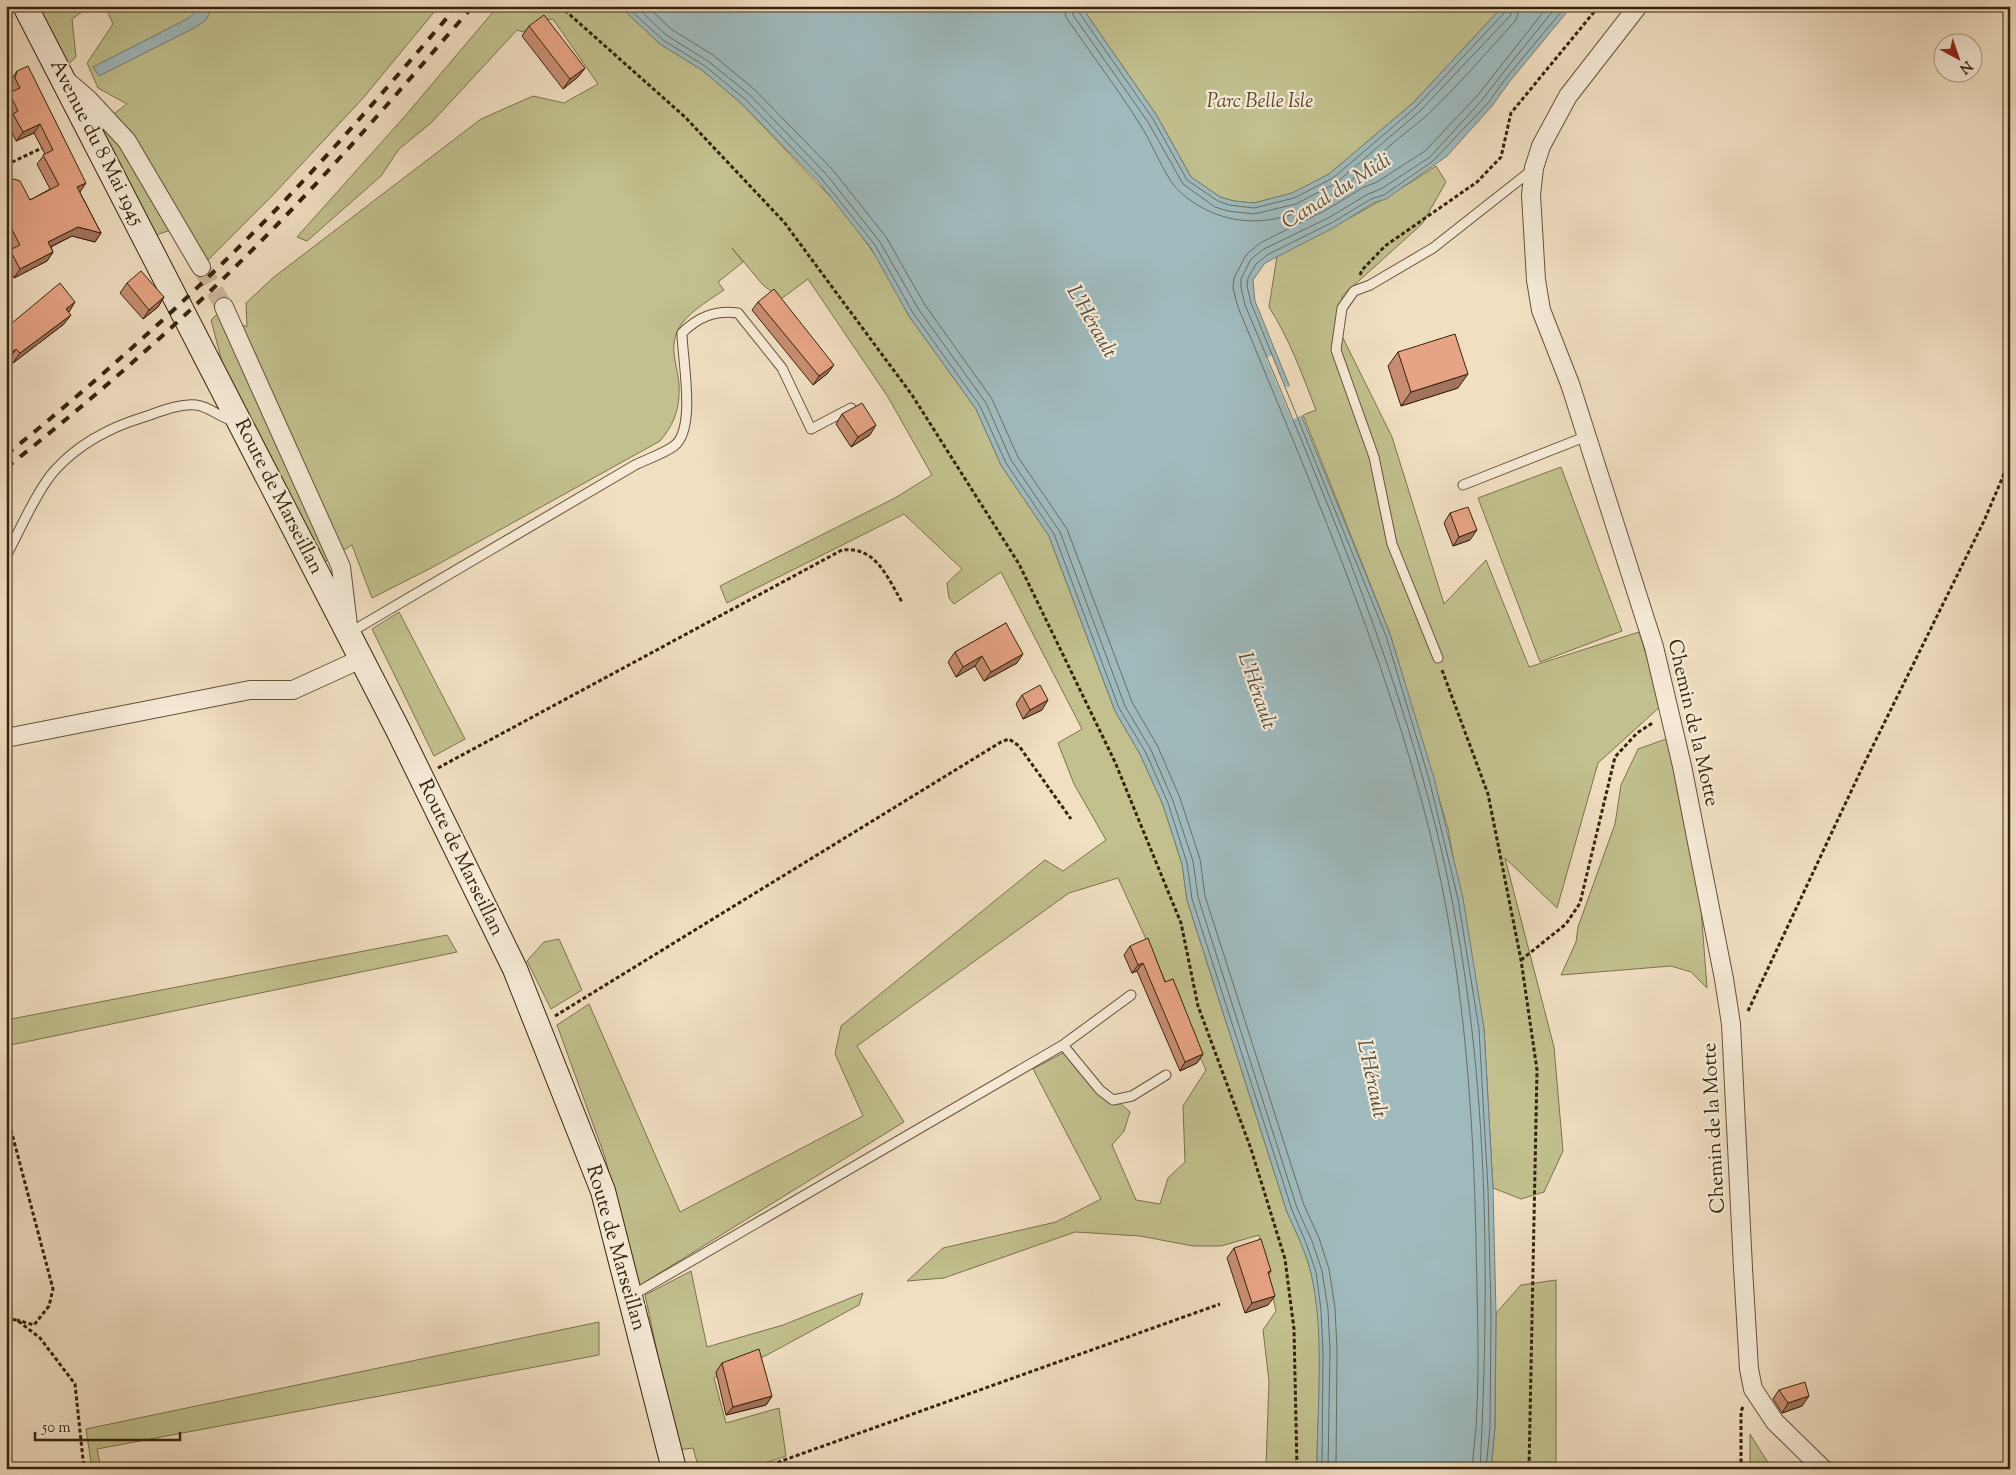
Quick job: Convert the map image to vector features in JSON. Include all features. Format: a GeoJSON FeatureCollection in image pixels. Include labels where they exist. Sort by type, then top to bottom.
{"type":"FeatureCollection","features":[{"type":"Feature","properties":{"kind":"main road","name":"Avenue du 8 Mai 1945"},"geometry":{"type":"LineString","coordinates":[[25,6],[167,280]]}},
{"type":"Feature","properties":{"kind":"main road","name":"Route de Marseillan"},"geometry":{"type":"LineString","coordinates":[[167,280],[397,728],[515,969],[603,1191],[674,1469]]}},
{"type":"Feature","properties":{"kind":"street","name":"Chemin de la Motte"},"geometry":{"type":"LineString","coordinates":[[1638,6],[1568,96],[1541,146],[1534,168],[1530,215],[1536,280],[1541,310],[1587,436],[1654,647],[1670,713],[1724,979],[1732,1043],[1743,1277],[1752,1389],[1775,1422],[1823,1469]]}},
{"type":"Feature","properties":{"kind":"street"},"geometry":{"type":"LineString","coordinates":[[62,76],[90,100],[127,141],[201,267]]}},
{"type":"Feature","properties":{"kind":"street"},"geometry":{"type":"LineString","coordinates":[[224,307],[341,567],[349,633]]}},
{"type":"Feature","properties":{"kind":"street"},"geometry":{"type":"LineString","coordinates":[[6,738],[250,690],[294,690],[361,659]]}},
{"type":"Feature","properties":{"kind":"lane"},"geometry":{"type":"LineString","coordinates":[[1438,658],[1392,544],[1374,457],[1336,350],[1342,308],[1354,291],[1370,285],[1433,248],[1534,168]]}},
{"type":"Feature","properties":{"kind":"lane"},"geometry":{"type":"LineString","coordinates":[[349,633],[635,465],[675,445],[684,426],[687,401],[682,333],[695,320],[722,311],[738,313],[782,368],[811,429],[850,408]]}},
{"type":"Feature","properties":{"kind":"lane"},"geometry":{"type":"LineString","coordinates":[[6,556],[55,470],[84,444],[113,427],[159,412],[194,405],[211,409],[225,419],[239,422]]}},
{"type":"Feature","properties":{"kind":"lane"},"geometry":{"type":"LineString","coordinates":[[1463,485],[1587,436]]}},
{"type":"Feature","properties":{"kind":"lane"},"geometry":{"type":"LineString","coordinates":[[630,1297],[1063,1045],[1131,996]]}},
{"type":"Feature","properties":{"kind":"lane"},"geometry":{"type":"LineString","coordinates":[[1063,1045],[1100,1090],[1113,1100],[1132,1096],[1166,1075]]}},
{"type":"Feature","properties":{"kind":"path"},"geometry":{"type":"LineString","coordinates":[[560,6],[685,117],[784,222],[912,395],[1020,564],[1115,762],[1181,923],[1198,1006],[1251,1150],[1280,1241],[1285,1259],[1294,1329],[1297,1469]]}},
{"type":"Feature","properties":{"kind":"path"},"geometry":{"type":"LineString","coordinates":[[1354,291],[1362,270],[1385,246],[1477,182],[1501,157],[1511,112],[1599,6]]}},
{"type":"Feature","properties":{"kind":"path"},"geometry":{"type":"LineString","coordinates":[[6,164],[51,143]]}},
{"type":"Feature","properties":{"kind":"path"},"geometry":{"type":"LineString","coordinates":[[1732,1043],[1863,766],[1984,521],[2010,460]]}},
{"type":"Feature","properties":{"kind":"path"},"geometry":{"type":"LineString","coordinates":[[420,778],[842,550],[856,549],[869,555],[882,569],[902,602]]}},
{"type":"Feature","properties":{"kind":"path"},"geometry":{"type":"LineString","coordinates":[[1438,658],[1488,794],[1521,960],[1537,1070],[1529,1469]]}},
{"type":"Feature","properties":{"kind":"path"},"geometry":{"type":"LineString","coordinates":[[1521,960],[1566,924],[1580,903],[1616,757],[1637,733],[1670,713]]}},
{"type":"Feature","properties":{"kind":"path"},"geometry":{"type":"LineString","coordinates":[[538,1027],[1001,742],[1009,739],[1019,746],[1071,819]]}},
{"type":"Feature","properties":{"kind":"path"},"geometry":{"type":"LineString","coordinates":[[6,1110],[53,1289],[49,1306],[34,1325],[6,1319]]}},
{"type":"Feature","properties":{"kind":"path"},"geometry":{"type":"LineString","coordinates":[[759,1469],[1220,1304]]}},
{"type":"Feature","properties":{"kind":"path"},"geometry":{"type":"LineString","coordinates":[[17,1320],[40,1338],[75,1384],[84,1469]]}},
{"type":"Feature","properties":{"kind":"path"},"geometry":{"type":"LineString","coordinates":[[1741,1469],[1741,1411],[1752,1389]]}},
{"type":"Feature","properties":{"kind":"green space"},"geometry":{"type":"Polygon","coordinates":[[[32,6],[90,6],[72,19],[76,57],[64,68],[32,6]]]}},
{"type":"Feature","properties":{"kind":"green space"},"geometry":{"type":"Polygon","coordinates":[[[105,6],[439,6],[364,97],[272,196],[208,260],[186,225],[153,236],[96,127],[127,104],[98,88],[87,63],[113,24],[105,6]]]}},
{"type":"Feature","properties":{"kind":"green space"},"geometry":{"type":"Polygon","coordinates":[[[498,6],[601,6],[625,11],[660,44],[702,70],[742,104],[842,209],[881,263],[909,316],[976,409],[1001,465],[1049,536],[1115,711],[1141,756],[1163,805],[1182,864],[1187,900],[1287,1212],[1309,1265],[1316,1296],[1320,1370],[1317,1469],[1257,1469],[1266,1465],[1269,1381],[1263,1330],[1276,1311],[1259,1235],[1221,1246],[1193,1246],[1140,1236],[1075,1232],[944,1278],[907,1281],[943,1248],[1056,1222],[1101,1199],[1033,1069],[1072,1048],[1096,1081],[1130,1112],[1124,1131],[1112,1145],[1136,1200],[1160,1204],[1168,1178],[1185,1162],[1183,1106],[1206,1070],[1118,878],[1069,893],[857,1046],[904,1122],[637,1287],[605,1157],[557,1025],[589,1004],[680,1212],[863,1116],[835,1054],[841,1026],[1045,860],[1063,871],[1106,840],[1074,784],[1058,743],[1082,729],[1001,572],[954,604],[949,598],[947,583],[962,569],[904,514],[727,603],[720,586],[895,498],[932,475],[888,397],[808,279],[781,299],[763,285],[732,248],[743,262],[718,282],[724,290],[688,316],[682,323],[675,338],[674,355],[679,384],[679,400],[676,415],[660,441],[433,567],[372,598],[352,545],[321,564],[226,377],[211,320],[217,314],[247,327],[246,303],[274,277],[481,119],[533,96],[564,103],[598,84],[553,19],[542,20],[523,32],[517,30],[431,123],[399,149],[381,176],[307,241],[297,237],[406,115],[498,6]]]}},
{"type":"Feature","properties":{"kind":"green space","name":"Parc Belle Isle"},"geometry":{"type":"Polygon","coordinates":[[[1081,6],[1503,6],[1413,103],[1329,174],[1293,193],[1254,203],[1234,201],[1220,197],[1191,177],[1157,116],[1081,6]]]}},
{"type":"Feature","properties":{"kind":"green space"},"geometry":{"type":"Polygon","coordinates":[[[1436,166],[1446,182],[1422,224],[1342,296],[1341,334],[1392,437],[1444,604],[1486,560],[1529,667],[1639,632],[1662,705],[1598,763],[1557,908],[1505,858],[1554,1047],[1563,1151],[1544,1192],[1521,1199],[1493,1188],[1484,1029],[1448,829],[1390,634],[1303,415],[1316,410],[1301,370],[1269,307],[1277,256],[1358,213],[1436,166]]]}},
{"type":"Feature","properties":{"kind":"green space"},"geometry":{"type":"Polygon","coordinates":[[[1561,467],[1622,631],[1540,662],[1478,498],[1561,467]]]}},
{"type":"Feature","properties":{"kind":"green space"},"geometry":{"type":"Polygon","coordinates":[[[399,612],[465,739],[434,756],[372,629],[399,612]]]}},
{"type":"Feature","properties":{"kind":"green space"},"geometry":{"type":"Polygon","coordinates":[[[1669,738],[1701,908],[1707,988],[1691,972],[1671,966],[1561,975],[1576,942],[1578,927],[1615,824],[1621,785],[1638,749],[1669,738]]]}},
{"type":"Feature","properties":{"kind":"green space"},"geometry":{"type":"Polygon","coordinates":[[[447,935],[457,952],[6,1046],[6,1020],[447,935]]]}},
{"type":"Feature","properties":{"kind":"green space"},"geometry":{"type":"Polygon","coordinates":[[[559,939],[582,990],[551,1009],[527,961],[544,942],[559,939]]]}},
{"type":"Feature","properties":{"kind":"green space"},"geometry":{"type":"Polygon","coordinates":[[[691,1271],[707,1347],[783,1325],[863,1293],[859,1305],[767,1355],[714,1378],[726,1423],[779,1408],[786,1456],[748,1469],[699,1469],[693,1448],[678,1450],[645,1295],[691,1271]]]}},
{"type":"Feature","properties":{"kind":"green space"},"geometry":{"type":"Polygon","coordinates":[[[1556,1280],[1556,1469],[1491,1469],[1495,1427],[1496,1313],[1521,1285],[1556,1280]]]}},
{"type":"Feature","properties":{"kind":"green space"},"geometry":{"type":"Polygon","coordinates":[[[599,1322],[599,1355],[97,1449],[101,1469],[92,1469],[86,1429],[599,1322]]]}},
{"type":"Feature","properties":{"kind":"green space"},"geometry":{"type":"Polygon","coordinates":[[[1750,1434],[1772,1469],[1750,1469],[1750,1434]]]}},
{"type":"Feature","properties":{"kind":"water"},"geometry":{"type":"Polygon","coordinates":[[[201,6],[213,6],[206,20],[194,28],[99,76],[93,67],[189,18],[201,6]]]}},
{"type":"Feature","properties":{"kind":"water"},"geometry":{"type":"Polygon","coordinates":[[[601,6],[1081,6],[1157,116],[1191,177],[1220,197],[1234,201],[1254,203],[1292,193],[1329,174],[1413,103],[1503,6],[1572,6],[1510,81],[1492,106],[1447,156],[1386,199],[1373,203],[1335,227],[1265,263],[1253,280],[1255,301],[1390,634],[1434,778],[1463,898],[1484,1029],[1493,1188],[1496,1313],[1495,1427],[1491,1469],[1317,1469],[1319,1345],[1315,1296],[1309,1265],[1287,1212],[1187,900],[1182,864],[1163,805],[1141,756],[1115,711],[1049,536],[1001,465],[976,409],[909,316],[871,248],[818,181],[742,104],[702,70],[660,44],[625,11],[601,6]]]}},
{"type":"Feature","properties":{"kind":"pier"},"geometry":{"type":"Polygon","coordinates":[[[1272,355],[1286,387],[1291,386],[1293,392],[1296,391],[1305,414],[1292,420],[1266,358],[1272,355]]]}},
{"type":"Feature","properties":{"kind":"building"},"geometry":{"type":"Polygon","coordinates":[[[544,15],[585,68],[570,79],[529,26],[544,15]]]}},
{"type":"Feature","properties":{"kind":"building"},"geometry":{"type":"Polygon","coordinates":[[[6,18],[11,28],[6,30],[6,18]]]}},
{"type":"Feature","properties":{"kind":"building"},"geometry":{"type":"Polygon","coordinates":[[[28,66],[86,183],[77,187],[101,233],[78,227],[48,242],[53,252],[20,269],[10,250],[20,245],[6,218],[6,183],[14,179],[20,181],[30,200],[59,185],[43,155],[53,150],[40,124],[23,132],[13,114],[18,111],[9,93],[20,88],[15,78],[17,71],[28,66]]]}},
{"type":"Feature","properties":{"kind":"building"},"geometry":{"type":"Polygon","coordinates":[[[141,271],[164,297],[149,310],[127,283],[141,271]]]}},
{"type":"Feature","properties":{"kind":"building"},"geometry":{"type":"Polygon","coordinates":[[[60,283],[75,302],[66,309],[71,315],[20,353],[16,349],[6,357],[6,328],[60,283]]]}},
{"type":"Feature","properties":{"kind":"building"},"geometry":{"type":"Polygon","coordinates":[[[774,289],[834,365],[819,376],[758,302],[774,289]]]}},
{"type":"Feature","properties":{"kind":"building"},"geometry":{"type":"Polygon","coordinates":[[[1455,334],[1468,374],[1411,392],[1398,352],[1455,334]]]}},
{"type":"Feature","properties":{"kind":"building"},"geometry":{"type":"Polygon","coordinates":[[[862,403],[876,425],[858,437],[842,414],[862,403]]]}},
{"type":"Feature","properties":{"kind":"building"},"geometry":{"type":"Polygon","coordinates":[[[1468,507],[1477,530],[1459,537],[1450,513],[1468,507]]]}},
{"type":"Feature","properties":{"kind":"building"},"geometry":{"type":"Polygon","coordinates":[[[1006,623],[1023,654],[991,672],[982,656],[963,667],[955,652],[1006,623]]]}},
{"type":"Feature","properties":{"kind":"building"},"geometry":{"type":"Polygon","coordinates":[[[1040,685],[1048,700],[1030,710],[1022,695],[1040,685]]]}},
{"type":"Feature","properties":{"kind":"building"},"geometry":{"type":"Polygon","coordinates":[[[1148,938],[1165,982],[1173,979],[1203,1054],[1185,1062],[1143,963],[1138,965],[1130,946],[1148,938]]]}},
{"type":"Feature","properties":{"kind":"building"},"geometry":{"type":"Polygon","coordinates":[[[1261,1239],[1271,1271],[1268,1272],[1275,1296],[1252,1303],[1234,1248],[1261,1239]]]}},
{"type":"Feature","properties":{"kind":"building"},"geometry":{"type":"Polygon","coordinates":[[[759,1349],[772,1396],[733,1407],[722,1363],[759,1349]]]}},
{"type":"Feature","properties":{"kind":"building"},"geometry":{"type":"Polygon","coordinates":[[[1805,1382],[1809,1396],[1788,1403],[1779,1390],[1805,1382]]]}},
{"type":"Feature","properties":{"kind":"tunnel"},"geometry":{"type":"LineString","coordinates":[[201,267],[224,307]]}},
{"type":"Feature","properties":{"kind":"railway"},"geometry":{"type":"LineString","coordinates":[[6,455],[136,344],[199,286],[286,200],[385,90],[457,6]]}},
{"type":"Feature","properties":{"kind":"railway"},"geometry":{"type":"LineString","coordinates":[[6,468],[141,355],[237,265],[347,150],[473,6]]}},
{"type":"Feature","properties":{"kind":"water label","name":"Canal du Midi"},"geometry":{"type":"Point","coordinates":[1337,192]}},
{"type":"Feature","properties":{"kind":"water label","name":"L'Hérault"},"geometry":{"type":"Point","coordinates":[1091,322]}},
{"type":"Feature","properties":{"kind":"water label","name":"L'Hérault"},"geometry":{"type":"Point","coordinates":[1256,691]}},
{"type":"Feature","properties":{"kind":"water label","name":"L'Hérault"},"geometry":{"type":"Point","coordinates":[1371,1079]}}]}
